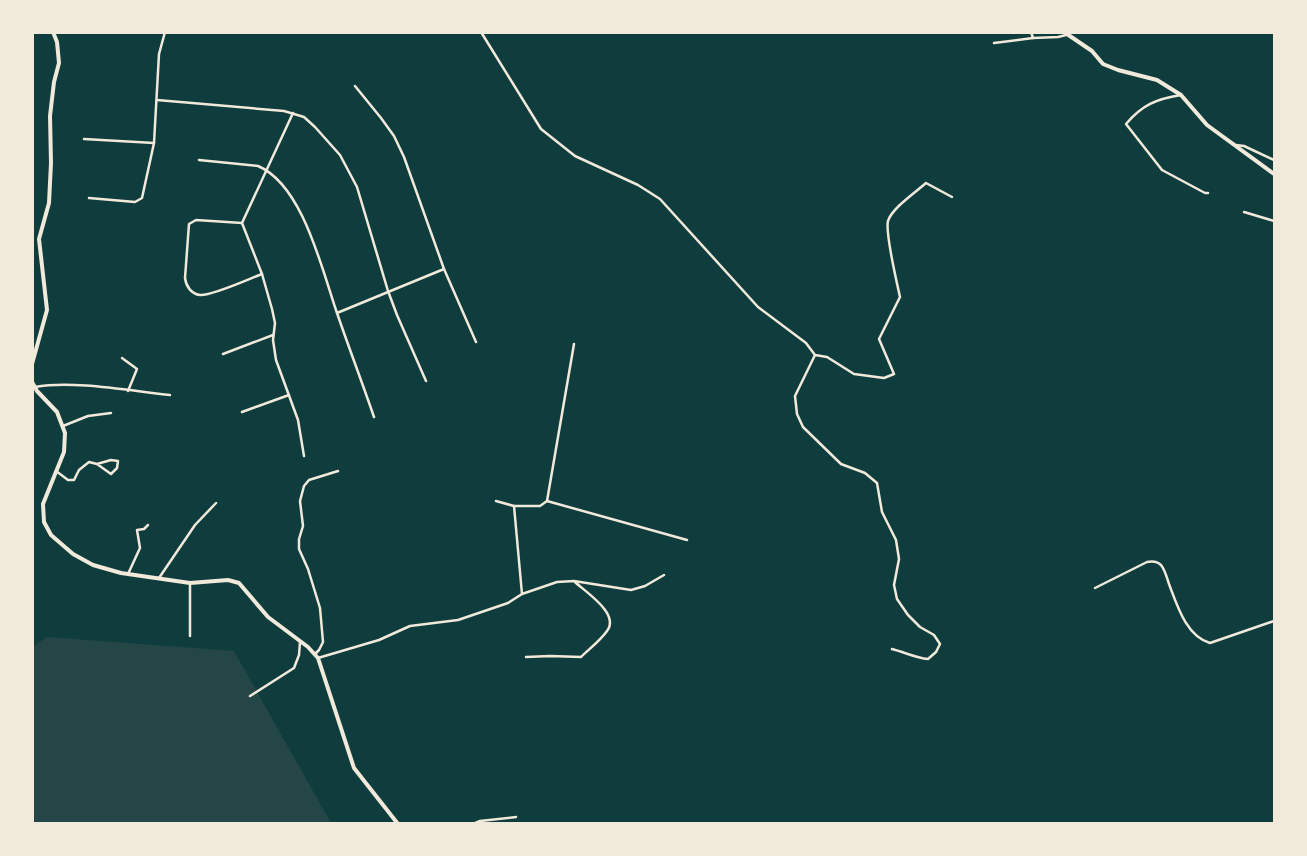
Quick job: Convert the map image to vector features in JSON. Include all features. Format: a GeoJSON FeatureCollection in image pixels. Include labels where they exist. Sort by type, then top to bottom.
{"type":"FeatureCollection","features":[{"type":"Feature","properties":{"kind":"street"},"geometry":{"type":"LineString","coordinates":[[32,364],[47,310],[39,238],[49,204],[51,163],[50,116],[54,82],[59,63],[57,42],[53,32]]}},
{"type":"Feature","properties":{"kind":"street"},"geometry":{"type":"LineString","coordinates":[[89,198],[134,202],[142,198],[154,143],[159,54],[165,32]]}},
{"type":"Feature","properties":{"kind":"street"},"geometry":{"type":"LineString","coordinates":[[481,32],[541,129],[575,156],[638,185],[660,199],[758,308],[806,343],[815,355],[827,357],[854,374],[884,378],[894,374],[879,338],[900,297],[894,270],[888,221],[894,211],[926,183],[952,197]]}},
{"type":"Feature","properties":{"kind":"street"},"geometry":{"type":"LineString","coordinates":[[1031,32],[1033,38]]}},
{"type":"Feature","properties":{"kind":"street"},"geometry":{"type":"LineString","coordinates":[[994,43],[1058,37],[1065,34],[1092,51],[1103,64],[1157,80],[1181,95],[1207,125],[1274,174]]}},
{"type":"Feature","properties":{"kind":"street"},"geometry":{"type":"LineString","coordinates":[[355,86],[394,136],[404,157],[444,269],[476,342]]}},
{"type":"Feature","properties":{"kind":"street"},"geometry":{"type":"LineString","coordinates":[[1181,95],[1161,98],[1137,112],[1126,124],[1162,170],[1208,193]]}},
{"type":"Feature","properties":{"kind":"street"},"geometry":{"type":"LineString","coordinates":[[157,100],[284,110],[304,118],[315,127],[340,155],[356,187],[396,316],[426,381]]}},
{"type":"Feature","properties":{"kind":"street"},"geometry":{"type":"LineString","coordinates":[[293,113],[242,223],[262,274],[272,309],[275,323],[276,360],[298,420],[304,456]]}},
{"type":"Feature","properties":{"kind":"street"},"geometry":{"type":"LineString","coordinates":[[84,139],[154,143]]}},
{"type":"Feature","properties":{"kind":"street"},"geometry":{"type":"LineString","coordinates":[[1234,145],[1244,146],[1274,160]]}},
{"type":"Feature","properties":{"kind":"street"},"geometry":{"type":"LineString","coordinates":[[199,160],[258,166],[266,170],[287,192],[308,226],[374,417]]}},
{"type":"Feature","properties":{"kind":"street"},"geometry":{"type":"LineString","coordinates":[[1244,212],[1274,221]]}},
{"type":"Feature","properties":{"kind":"street"},"geometry":{"type":"LineString","coordinates":[[242,223],[196,220],[189,224],[186,284],[190,290],[201,295],[262,274]]}},
{"type":"Feature","properties":{"kind":"street"},"geometry":{"type":"LineString","coordinates":[[337,312],[444,269]]}},
{"type":"Feature","properties":{"kind":"street"},"geometry":{"type":"LineString","coordinates":[[223,354],[274,335]]}},
{"type":"Feature","properties":{"kind":"street"},"geometry":{"type":"LineString","coordinates":[[496,501],[514,506],[540,506],[547,501],[574,344]]}},
{"type":"Feature","properties":{"kind":"street"},"geometry":{"type":"LineString","coordinates":[[815,355],[795,396],[796,414],[803,427],[841,464],[865,473],[878,483],[882,512],[896,540],[899,559],[894,585],[897,599],[908,615],[920,627],[934,635],[940,644],[936,652],[928,659],[892,649]]}},
{"type":"Feature","properties":{"kind":"street"},"geometry":{"type":"LineString","coordinates":[[122,358],[137,369],[128,390]]}},
{"type":"Feature","properties":{"kind":"street"},"geometry":{"type":"LineString","coordinates":[[32,382],[35,391],[57,412],[65,433],[64,452],[43,504],[44,522],[51,535],[73,554],[93,565],[128,574],[190,582],[228,580],[239,582],[268,617],[301,641],[316,656],[354,768],[398,824]]}},
{"type":"Feature","properties":{"kind":"street"},"geometry":{"type":"LineString","coordinates":[[35,391],[48,385],[83,386],[170,395]]}},
{"type":"Feature","properties":{"kind":"street"},"geometry":{"type":"LineString","coordinates":[[242,412],[289,395]]}},
{"type":"Feature","properties":{"kind":"street"},"geometry":{"type":"LineString","coordinates":[[62,426],[88,416],[111,413]]}},
{"type":"Feature","properties":{"kind":"street"},"geometry":{"type":"LineString","coordinates":[[56,471],[68,480],[74,480],[79,470],[89,462],[97,464],[111,474],[117,468],[118,461],[111,460],[97,464]]}},
{"type":"Feature","properties":{"kind":"street"},"geometry":{"type":"LineString","coordinates":[[316,656],[323,642],[320,608],[308,569],[299,549],[299,540],[303,526],[300,501],[304,486],[308,480],[338,471]]}},
{"type":"Feature","properties":{"kind":"street"},"geometry":{"type":"LineString","coordinates":[[547,501],[687,540]]}},
{"type":"Feature","properties":{"kind":"street"},"geometry":{"type":"LineString","coordinates":[[159,578],[195,525],[216,504]]}},
{"type":"Feature","properties":{"kind":"street"},"geometry":{"type":"LineString","coordinates":[[514,506],[522,594]]}},
{"type":"Feature","properties":{"kind":"street"},"geometry":{"type":"LineString","coordinates":[[128,574],[140,548],[137,530],[144,529],[148,525]]}},
{"type":"Feature","properties":{"kind":"street"},"geometry":{"type":"LineString","coordinates":[[1095,588],[1147,562],[1154,561],[1162,566],[1188,625],[1196,636],[1203,641],[1210,643],[1274,621]]}},
{"type":"Feature","properties":{"kind":"street"},"geometry":{"type":"LineString","coordinates":[[316,656],[379,640],[410,626],[458,620],[508,603],[522,594],[558,582],[574,581],[631,590],[645,586],[664,574]]}},
{"type":"Feature","properties":{"kind":"street"},"geometry":{"type":"LineString","coordinates":[[526,658],[581,657],[608,630],[611,622],[607,611],[574,581]]}},
{"type":"Feature","properties":{"kind":"street"},"geometry":{"type":"LineString","coordinates":[[190,582],[190,636]]}},
{"type":"Feature","properties":{"kind":"street"},"geometry":{"type":"LineString","coordinates":[[250,696],[294,668],[299,656],[301,641]]}},
{"type":"Feature","properties":{"kind":"street"},"geometry":{"type":"LineString","coordinates":[[474,824],[480,821],[516,817]]}},
{"type":"Feature","properties":{"kind":"shaded area"},"geometry":{"type":"Polygon","coordinates":[[[47,637],[234,651],[331,823],[33,823],[32,647],[47,637]]]}}]}
